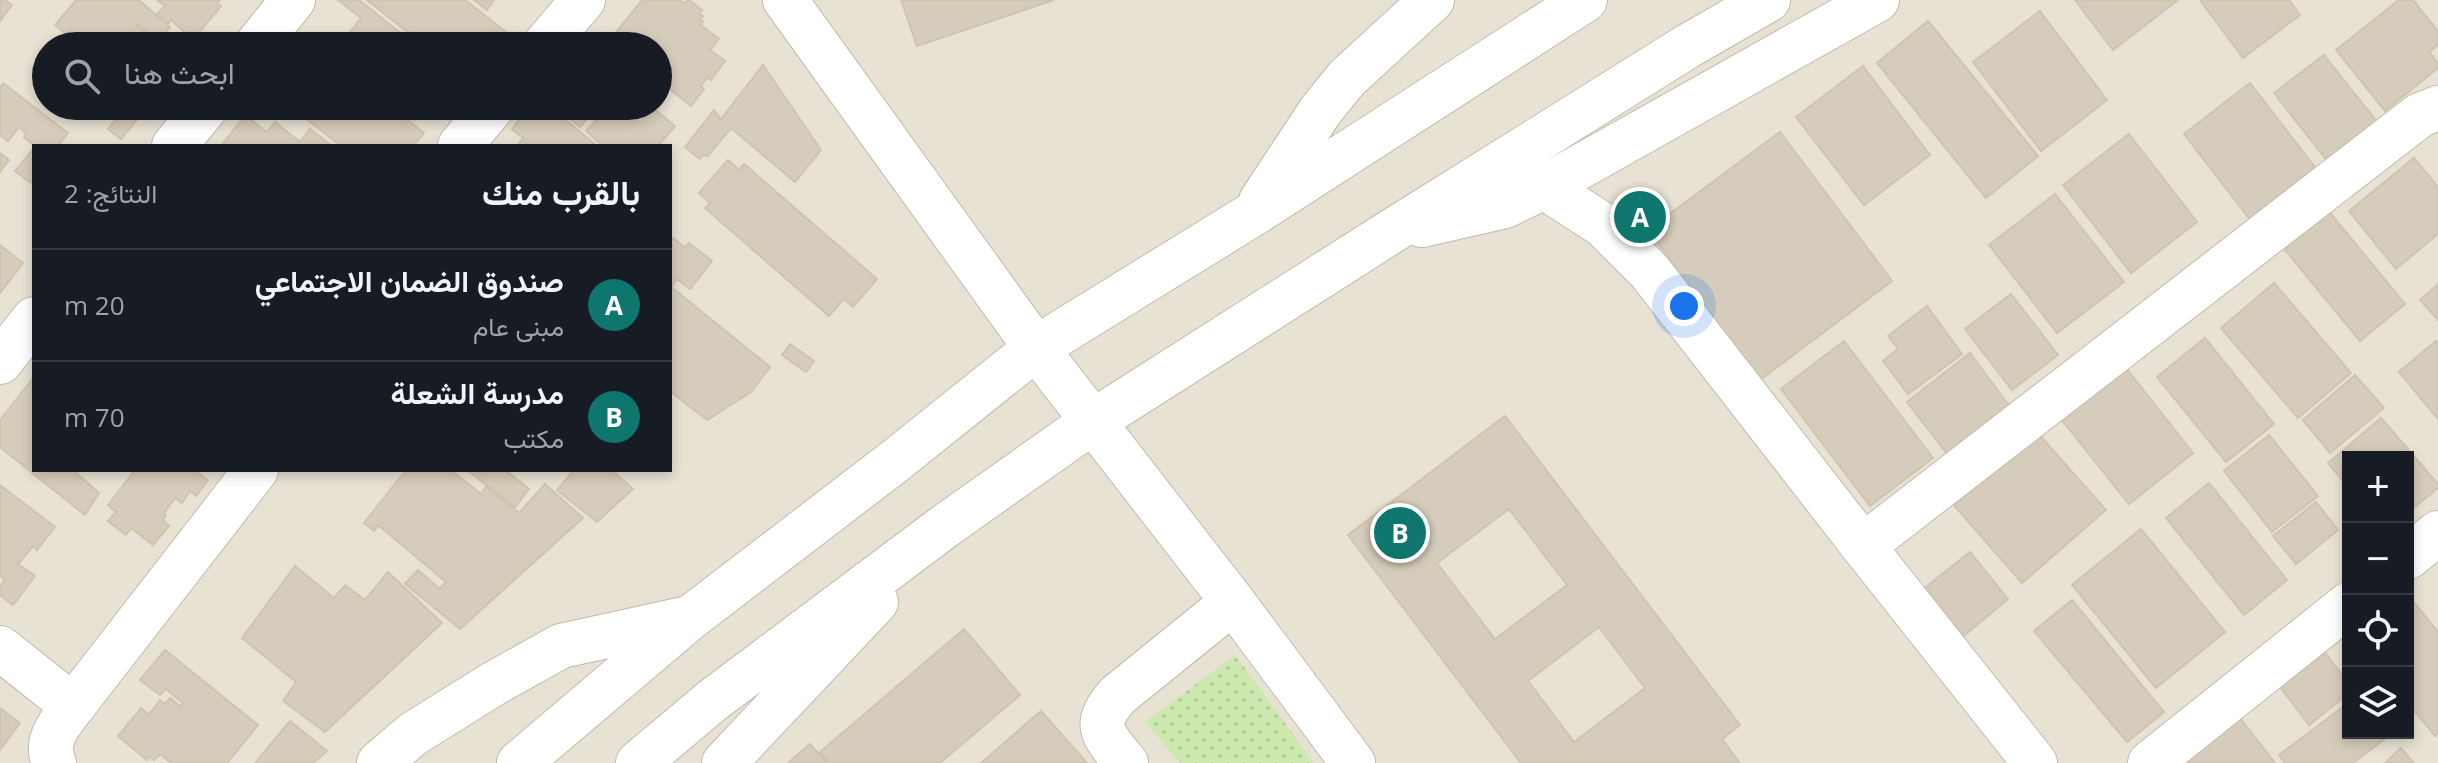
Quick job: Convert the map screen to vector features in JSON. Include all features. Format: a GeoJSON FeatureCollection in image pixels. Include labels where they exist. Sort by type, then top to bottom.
{"type":"FeatureCollection","features":[{"type":"Feature","properties":{"kind":"street"},"geometry":{"type":"LineString","coordinates":[[556,32],[583,0]]}},
{"type":"Feature","properties":{"kind":"street"},"geometry":{"type":"LineString","coordinates":[[785,0],[1036,348],[1353,763]]}},
{"type":"Feature","properties":{"kind":"street"},"geometry":{"type":"LineString","coordinates":[[1253,214],[1321,110],[1347,78],[1432,0]]}},
{"type":"Feature","properties":{"kind":"street"},"geometry":{"type":"LineString","coordinates":[[519,763],[690,618],[1036,348],[1253,214],[1585,0]]}},
{"type":"Feature","properties":{"kind":"street"},"geometry":{"type":"LineString","coordinates":[[638,763],[713,700],[945,526],[1092,422],[1392,231],[1768,0]]}},
{"type":"Feature","properties":{"kind":"street"},"geometry":{"type":"LineString","coordinates":[[1392,231],[1505,206],[1877,0]]}},
{"type":"Feature","properties":{"kind":"street"},"geometry":{"type":"LineString","coordinates":[[267,32],[291,1]]}},
{"type":"Feature","properties":{"kind":"street"},"geometry":{"type":"LineString","coordinates":[[1863,546],[2420,115],[2438,108]]}},
{"type":"Feature","properties":{"kind":"street"},"geometry":{"type":"LineString","coordinates":[[176,144],[195,120]]}},
{"type":"Feature","properties":{"kind":"street"},"geometry":{"type":"LineString","coordinates":[[462,144],[481,120]]}},
{"type":"Feature","properties":{"kind":"street"},"geometry":{"type":"LineString","coordinates":[[1544,187],[1603,225],[1650,272],[1863,546],[2020,758]]}},
{"type":"Feature","properties":{"kind":"street"},"geometry":{"type":"LineString","coordinates":[[0,362],[32,322]]}},
{"type":"Feature","properties":{"kind":"street"},"geometry":{"type":"LineString","coordinates":[[54,763],[51,743],[56,728],[254,472]]}},
{"type":"Feature","properties":{"kind":"street"},"geometry":{"type":"LineString","coordinates":[[724,763],[842,641],[945,526]]}},
{"type":"Feature","properties":{"kind":"street"},"geometry":{"type":"LineString","coordinates":[[2414,552],[2438,533]]}},
{"type":"Feature","properties":{"kind":"street"},"geometry":{"type":"LineString","coordinates":[[1126,763],[1103,732],[1102,719],[1106,709],[1118,695],[1233,602]]}},
{"type":"Feature","properties":{"kind":"street"},"geometry":{"type":"LineString","coordinates":[[2150,763],[2342,610]]}},
{"type":"Feature","properties":{"kind":"street"},"geometry":{"type":"LineString","coordinates":[[379,763],[413,734],[561,646],[690,618]]}},
{"type":"Feature","properties":{"kind":"street"},"geometry":{"type":"LineString","coordinates":[[0,648],[73,706]]}},
{"type":"Feature","properties":{"kind":"shaded area"},"geometry":{"type":"Polygon","coordinates":[[[0,0],[2438,0],[2438,763],[0,763],[0,0]]]}},
{"type":"Feature","properties":{"kind":"green space"},"geometry":{"type":"Polygon","coordinates":[[[1235,655],[1314,763],[1180,763],[1145,722],[1235,655]]]}},
{"type":"Feature","properties":{"kind":"building"},"geometry":{"type":"Polygon","coordinates":[[[0,0],[12,5],[0,21],[0,0]]]}},
{"type":"Feature","properties":{"kind":"building"},"geometry":{"type":"Polygon","coordinates":[[[76,0],[139,0],[170,27],[166,32],[148,32],[137,23],[145,32],[63,32],[55,25],[76,0]]]}},
{"type":"Feature","properties":{"kind":"building"},"geometry":{"type":"Polygon","coordinates":[[[157,0],[220,0],[217,4],[221,6],[200,32],[184,32],[171,20],[168,24],[157,14],[165,6],[157,0]]]}},
{"type":"Feature","properties":{"kind":"building"},"geometry":{"type":"Polygon","coordinates":[[[338,0],[359,0],[399,32],[350,32],[361,18],[338,0]]]}},
{"type":"Feature","properties":{"kind":"building"},"geometry":{"type":"Polygon","coordinates":[[[367,0],[465,0],[506,32],[407,32],[367,0]]]}},
{"type":"Feature","properties":{"kind":"building"},"geometry":{"type":"Polygon","coordinates":[[[474,0],[494,0],[487,10],[474,0]]]}},
{"type":"Feature","properties":{"kind":"building"},"geometry":{"type":"Polygon","coordinates":[[[642,0],[680,0],[684,3],[689,0],[702,10],[699,13],[703,16],[701,25],[719,39],[710,50],[725,61],[711,80],[708,77],[701,86],[704,89],[691,106],[672,91],[672,32],[616,32],[642,0]]]}},
{"type":"Feature","properties":{"kind":"building"},"geometry":{"type":"Polygon","coordinates":[[[901,0],[1054,0],[917,46],[901,0]]]}},
{"type":"Feature","properties":{"kind":"building"},"geometry":{"type":"Polygon","coordinates":[[[2075,0],[2178,0],[2113,50],[2075,0]]]}},
{"type":"Feature","properties":{"kind":"building"},"geometry":{"type":"Polygon","coordinates":[[[2200,0],[2289,0],[2300,15],[2243,58],[2200,0]]]}},
{"type":"Feature","properties":{"kind":"building"},"geometry":{"type":"Polygon","coordinates":[[[2399,0],[2413,0],[2438,31],[2438,45],[2429,52],[2438,63],[2438,68],[2385,111],[2336,50],[2399,0]]]}},
{"type":"Feature","properties":{"kind":"building"},"geometry":{"type":"Polygon","coordinates":[[[2040,11],[2107,100],[2041,151],[1973,62],[2040,11]]]}},
{"type":"Feature","properties":{"kind":"building"},"geometry":{"type":"Polygon","coordinates":[[[1928,21],[2038,156],[1986,198],[1877,63],[1928,21]]]}},
{"type":"Feature","properties":{"kind":"building"},"geometry":{"type":"Polygon","coordinates":[[[2324,55],[2382,128],[2332,167],[2274,93],[2324,55]]]}},
{"type":"Feature","properties":{"kind":"building"},"geometry":{"type":"Polygon","coordinates":[[[763,65],[821,150],[795,182],[731,128],[708,156],[703,155],[700,159],[685,147],[714,110],[721,119],[763,65]]]}},
{"type":"Feature","properties":{"kind":"building"},"geometry":{"type":"Polygon","coordinates":[[[1863,66],[1930,155],[1864,205],[1796,117],[1863,66]]]}},
{"type":"Feature","properties":{"kind":"building"},"geometry":{"type":"Polygon","coordinates":[[[3,83],[32,105],[32,120],[51,120],[68,133],[60,144],[33,144],[19,127],[8,141],[0,135],[0,88],[3,83]]]}},
{"type":"Feature","properties":{"kind":"building"},"geometry":{"type":"Polygon","coordinates":[[[2250,83],[2318,171],[2252,222],[2184,134],[2250,83]]]}},
{"type":"Feature","properties":{"kind":"building"},"geometry":{"type":"Polygon","coordinates":[[[115,120],[137,120],[121,139],[108,129],[115,120]]]}},
{"type":"Feature","properties":{"kind":"building"},"geometry":{"type":"Polygon","coordinates":[[[241,120],[251,120],[267,132],[275,122],[300,142],[310,129],[329,144],[223,144],[241,120]]]}},
{"type":"Feature","properties":{"kind":"building"},"geometry":{"type":"Polygon","coordinates":[[[308,120],[408,120],[424,133],[415,144],[338,144],[308,120]]]}},
{"type":"Feature","properties":{"kind":"building"},"geometry":{"type":"Polygon","coordinates":[[[519,120],[566,120],[595,144],[518,144],[523,138],[512,129],[519,120]]]}},
{"type":"Feature","properties":{"kind":"building"},"geometry":{"type":"Polygon","coordinates":[[[571,120],[586,120],[580,127],[571,120]]]}},
{"type":"Feature","properties":{"kind":"building"},"geometry":{"type":"Polygon","coordinates":[[[596,120],[668,120],[675,126],[660,144],[601,144],[586,131],[596,120]]]}},
{"type":"Feature","properties":{"kind":"building"},"geometry":{"type":"Polygon","coordinates":[[[1780,132],[1892,281],[1760,380],[1648,230],[1780,132]]]}},
{"type":"Feature","properties":{"kind":"building"},"geometry":{"type":"Polygon","coordinates":[[[2129,134],[2197,222],[2131,273],[2063,185],[2129,134]]]}},
{"type":"Feature","properties":{"kind":"building"},"geometry":{"type":"Polygon","coordinates":[[[32,150],[31,183],[15,171],[32,150]]]}},
{"type":"Feature","properties":{"kind":"building"},"geometry":{"type":"Polygon","coordinates":[[[0,153],[9,160],[0,172],[0,153]]]}},
{"type":"Feature","properties":{"kind":"building"},"geometry":{"type":"Polygon","coordinates":[[[2414,158],[2438,187],[2438,234],[2396,269],[2349,211],[2414,158]]]}},
{"type":"Feature","properties":{"kind":"building"},"geometry":{"type":"Polygon","coordinates":[[[728,160],[739,170],[744,164],[877,279],[853,307],[844,299],[829,316],[705,208],[710,203],[699,193],[728,160]]]}},
{"type":"Feature","properties":{"kind":"building"},"geometry":{"type":"Polygon","coordinates":[[[2055,194],[2124,282],[2057,333],[1989,245],[2055,194]]]}},
{"type":"Feature","properties":{"kind":"building"},"geometry":{"type":"Polygon","coordinates":[[[2326,208],[2405,304],[2360,341],[2281,245],[2326,208]]]}},
{"type":"Feature","properties":{"kind":"building"},"geometry":{"type":"Polygon","coordinates":[[[672,239],[685,247],[689,243],[712,261],[690,289],[677,279],[672,286],[672,239]]]}},
{"type":"Feature","properties":{"kind":"building"},"geometry":{"type":"Polygon","coordinates":[[[0,245],[23,263],[0,293],[0,245]]]}},
{"type":"Feature","properties":{"kind":"building"},"geometry":{"type":"Polygon","coordinates":[[[2274,283],[2351,373],[2298,418],[2221,328],[2274,283]]]}},
{"type":"Feature","properties":{"kind":"building"},"geometry":{"type":"Polygon","coordinates":[[[2438,284],[2438,320],[2420,300],[2438,284]]]}},
{"type":"Feature","properties":{"kind":"building"},"geometry":{"type":"Polygon","coordinates":[[[672,288],[770,367],[751,392],[707,420],[672,393],[672,288]]]}},
{"type":"Feature","properties":{"kind":"building"},"geometry":{"type":"Polygon","coordinates":[[[2011,294],[2058,355],[2012,390],[1965,329],[2011,294]]]}},
{"type":"Feature","properties":{"kind":"building"},"geometry":{"type":"Polygon","coordinates":[[[1927,306],[1962,354],[1908,394],[1883,361],[1898,349],[1888,336],[1927,306]]]}},
{"type":"Feature","properties":{"kind":"building"},"geometry":{"type":"Polygon","coordinates":[[[2205,338],[2274,424],[2226,462],[2157,377],[2205,338]]]}},
{"type":"Feature","properties":{"kind":"building"},"geometry":{"type":"Polygon","coordinates":[[[1844,341],[1933,458],[1870,506],[1781,389],[1844,341]]]}},
{"type":"Feature","properties":{"kind":"building"},"geometry":{"type":"Polygon","coordinates":[[[2436,341],[2438,344],[2438,419],[2399,372],[2436,341]]]}},
{"type":"Feature","properties":{"kind":"building"},"geometry":{"type":"Polygon","coordinates":[[[790,344],[814,361],[806,372],[782,355],[790,344]]]}},
{"type":"Feature","properties":{"kind":"building"},"geometry":{"type":"Polygon","coordinates":[[[1970,353],[2010,407],[1948,455],[1907,402],[1970,353]]]}},
{"type":"Feature","properties":{"kind":"building"},"geometry":{"type":"Polygon","coordinates":[[[2126,368],[2193,453],[2129,504],[2061,419],[2126,368]]]}},
{"type":"Feature","properties":{"kind":"building"},"geometry":{"type":"Polygon","coordinates":[[[2355,375],[2384,408],[2330,453],[2303,420],[2355,375]]]}},
{"type":"Feature","properties":{"kind":"building"},"geometry":{"type":"Polygon","coordinates":[[[32,380],[32,472],[75,472],[99,493],[85,515],[0,447],[0,420],[32,380]]]}},
{"type":"Feature","properties":{"kind":"building"},"geometry":{"type":"Polygon","coordinates":[[[1505,416],[1740,725],[1722,739],[1740,763],[1521,763],[1348,535],[1505,416]],[[1509,509],[1437,563],[1495,639],[1567,585],[1509,509]],[[1599,627],[1528,681],[1574,742],[1645,688],[1599,627]]]}},
{"type":"Feature","properties":{"kind":"building"},"geometry":{"type":"Polygon","coordinates":[[[2381,418],[2410,451],[2342,451],[2381,418]]]}},
{"type":"Feature","properties":{"kind":"building"},"geometry":{"type":"Polygon","coordinates":[[[2035,430],[2106,510],[2022,583],[1952,503],[2035,430]]]}},
{"type":"Feature","properties":{"kind":"building"},"geometry":{"type":"Polygon","coordinates":[[[2269,435],[2318,496],[2272,532],[2224,471],[2269,435]]]}},
{"type":"Feature","properties":{"kind":"building"},"geometry":{"type":"Polygon","coordinates":[[[2342,451],[2342,480],[2328,463],[2342,451]]]}},
{"type":"Feature","properties":{"kind":"building"},"geometry":{"type":"Polygon","coordinates":[[[2414,456],[2438,484],[2438,488],[2414,508],[2414,456]]]}},
{"type":"Feature","properties":{"kind":"building"},"geometry":{"type":"Polygon","coordinates":[[[133,472],[197,472],[208,480],[196,496],[190,491],[182,503],[175,498],[164,513],[163,520],[169,526],[153,545],[131,528],[126,535],[108,521],[116,512],[108,505],[133,472]]]}},
{"type":"Feature","properties":{"kind":"building"},"geometry":{"type":"Polygon","coordinates":[[[404,472],[454,472],[481,494],[486,487],[519,513],[545,484],[583,518],[460,629],[405,584],[418,570],[440,589],[446,582],[378,525],[374,531],[364,523],[404,472]]]}},
{"type":"Feature","properties":{"kind":"building"},"geometry":{"type":"Polygon","coordinates":[[[470,472],[508,472],[529,489],[515,507],[470,472]]]}},
{"type":"Feature","properties":{"kind":"building"},"geometry":{"type":"Polygon","coordinates":[[[572,472],[614,472],[633,489],[597,522],[557,490],[572,472]]]}},
{"type":"Feature","properties":{"kind":"building"},"geometry":{"type":"Polygon","coordinates":[[[2209,483],[2287,580],[2244,615],[2166,518],[2209,483]]]}},
{"type":"Feature","properties":{"kind":"building"},"geometry":{"type":"Polygon","coordinates":[[[0,485],[55,527],[37,550],[33,546],[18,564],[35,576],[13,605],[0,595],[0,586],[5,580],[0,576],[0,485]]]}},
{"type":"Feature","properties":{"kind":"building"},"geometry":{"type":"Polygon","coordinates":[[[2316,502],[2338,530],[2296,564],[2273,536],[2316,502]]]}},
{"type":"Feature","properties":{"kind":"building"},"geometry":{"type":"Polygon","coordinates":[[[2141,529],[2225,632],[2156,688],[2072,585],[2141,529]]]}},
{"type":"Feature","properties":{"kind":"building"},"geometry":{"type":"Polygon","coordinates":[[[1970,552],[2008,599],[1960,639],[1921,591],[1970,552]]]}},
{"type":"Feature","properties":{"kind":"building"},"geometry":{"type":"Polygon","coordinates":[[[295,566],[334,598],[345,585],[365,600],[388,572],[442,623],[325,732],[283,701],[296,682],[242,638],[295,566]]]}},
{"type":"Feature","properties":{"kind":"building"},"geometry":{"type":"Polygon","coordinates":[[[2072,600],[2164,712],[2127,742],[2034,631],[2072,600]]]}},
{"type":"Feature","properties":{"kind":"building"},"geometry":{"type":"Polygon","coordinates":[[[2414,602],[2438,632],[2438,733],[2435,736],[2414,710],[2414,602]]]}},
{"type":"Feature","properties":{"kind":"building"},"geometry":{"type":"Polygon","coordinates":[[[964,629],[1020,695],[940,763],[829,763],[820,752],[964,629]]]}},
{"type":"Feature","properties":{"kind":"building"},"geometry":{"type":"Polygon","coordinates":[[[2322,649],[2342,674],[2342,699],[2309,725],[2278,684],[2322,649]]]}},
{"type":"Feature","properties":{"kind":"building"},"geometry":{"type":"Polygon","coordinates":[[[165,650],[258,725],[227,763],[171,763],[160,754],[154,760],[150,756],[147,760],[118,736],[141,708],[149,715],[160,700],[165,704],[170,698],[180,706],[183,703],[166,689],[160,695],[140,680],[165,650]]]}},
{"type":"Feature","properties":{"kind":"building"},"geometry":{"type":"Polygon","coordinates":[[[0,708],[20,723],[0,750],[0,708]]]}},
{"type":"Feature","properties":{"kind":"building"},"geometry":{"type":"Polygon","coordinates":[[[2342,708],[2342,739],[2385,739],[2353,763],[2285,763],[2279,755],[2342,708]]]}},
{"type":"Feature","properties":{"kind":"building"},"geometry":{"type":"Polygon","coordinates":[[[1041,711],[1087,763],[981,763],[1041,711]]]}},
{"type":"Feature","properties":{"kind":"building"},"geometry":{"type":"Polygon","coordinates":[[[2240,718],[2275,763],[2182,763],[2240,718]]]}},
{"type":"Feature","properties":{"kind":"building"},"geometry":{"type":"Polygon","coordinates":[[[290,721],[327,751],[313,763],[255,763],[290,721]]]}},
{"type":"Feature","properties":{"kind":"building"},"geometry":{"type":"Polygon","coordinates":[[[810,744],[827,763],[788,763],[810,744]]]}},
{"type":"Feature","properties":{"kind":"building"},"geometry":{"type":"Polygon","coordinates":[[[2401,748],[2414,763],[2385,763],[2401,748]]]}},
{"type":"Feature","properties":{"kind":"place","name":"صندوق الضمان الاجتماعي"},"geometry":{"type":"Point","coordinates":[1640,217]}},
{"type":"Feature","properties":{"kind":"place","name":"مدرسة الشعلة"},"geometry":{"type":"Point","coordinates":[1400,533]}}]}
